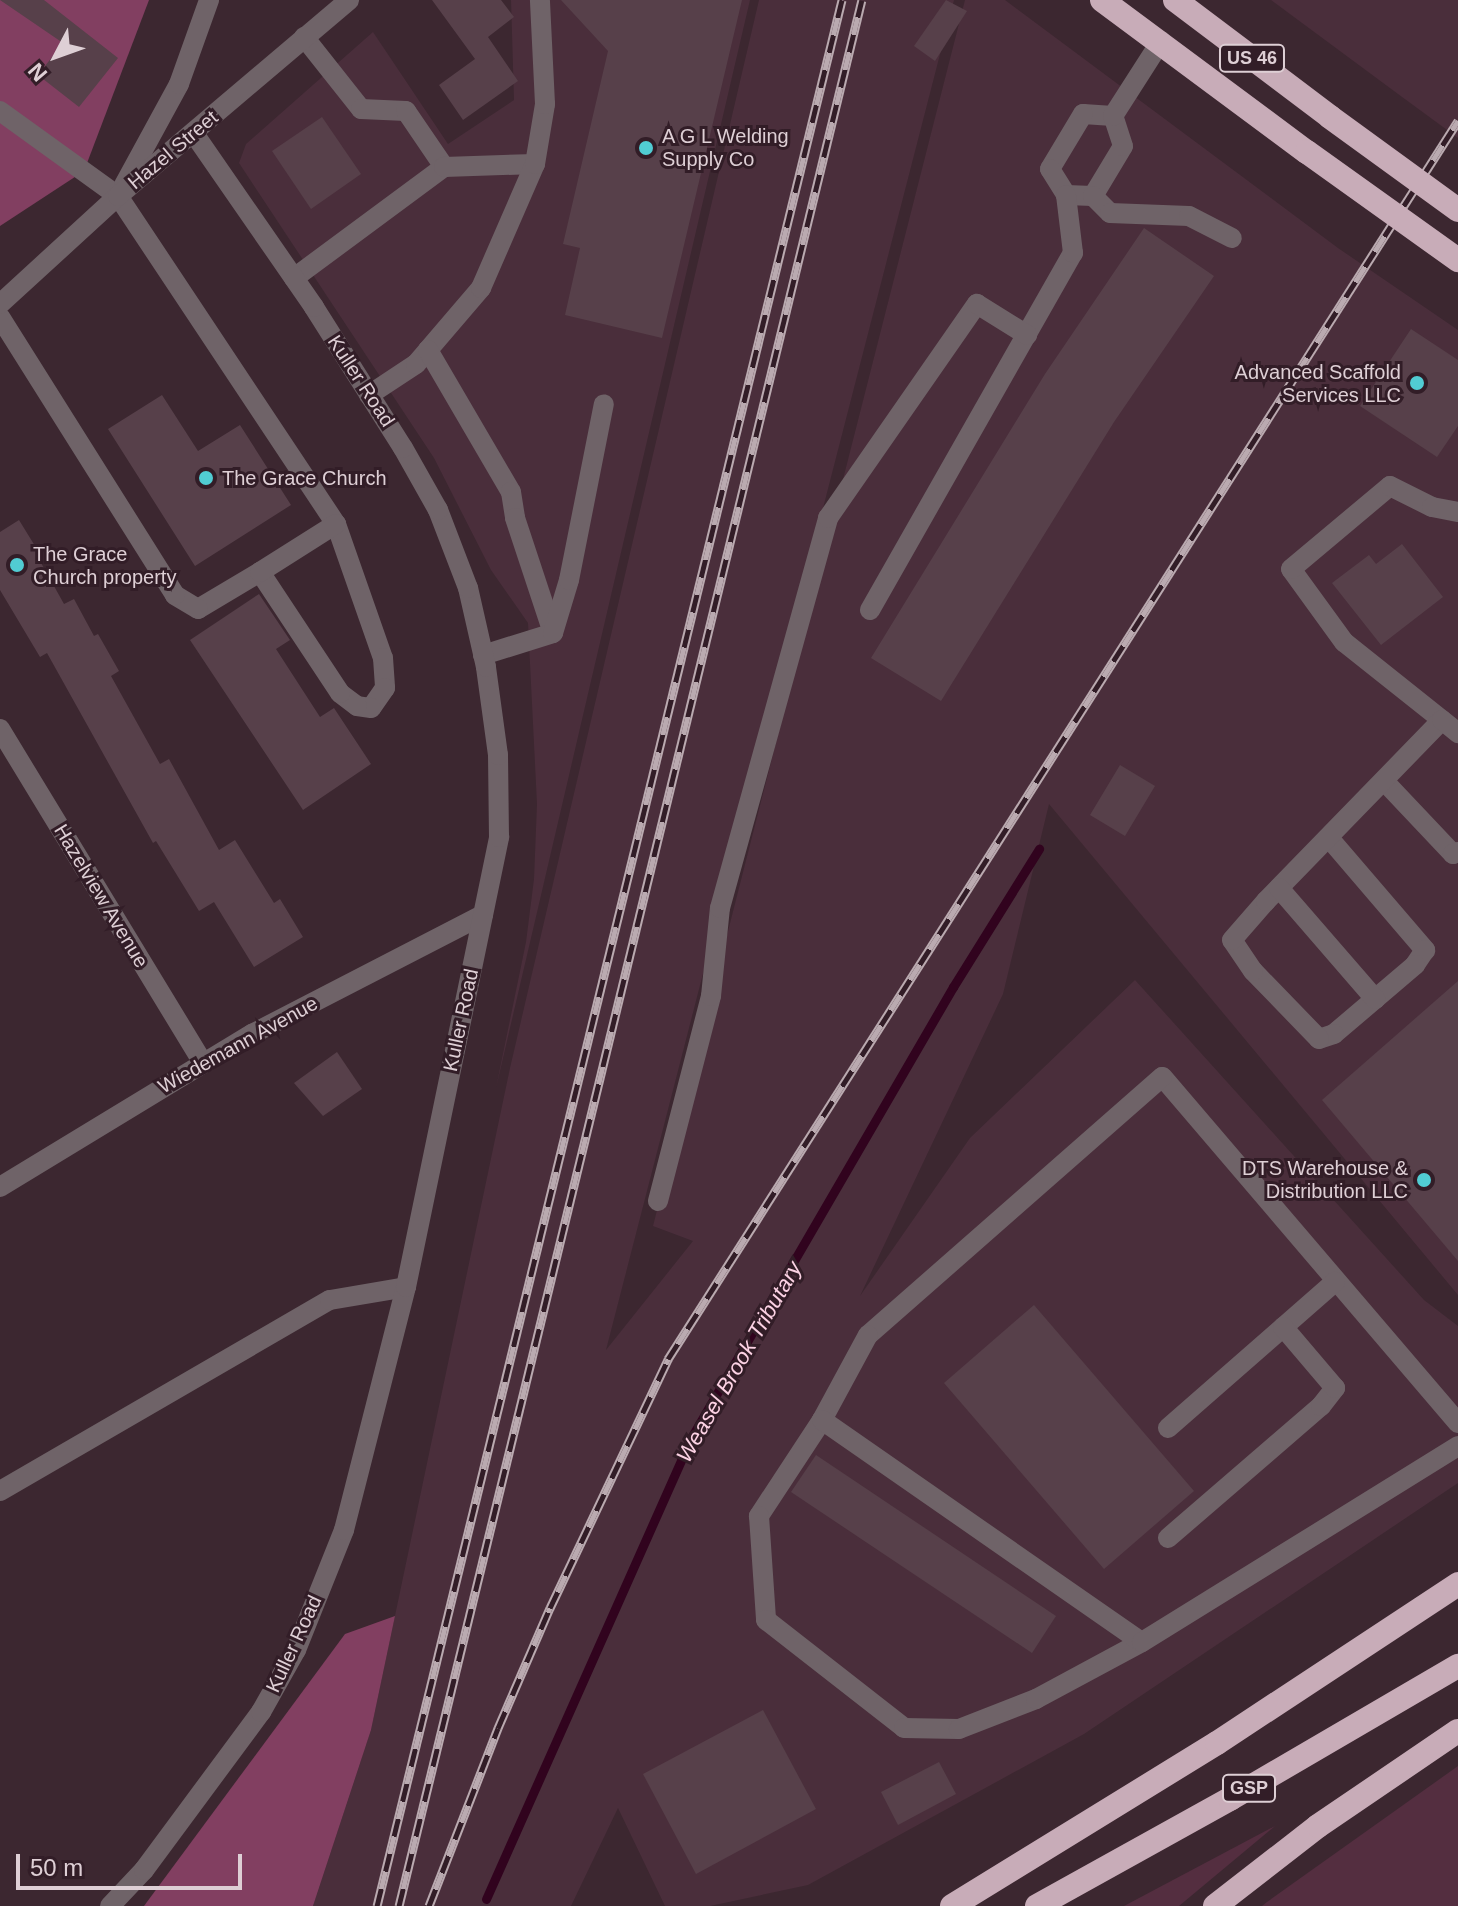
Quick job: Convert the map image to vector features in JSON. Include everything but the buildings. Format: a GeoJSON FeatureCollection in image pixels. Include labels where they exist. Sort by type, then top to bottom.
{"type":"FeatureCollection","features":[{"type":"Feature","properties":{"kind":"highway","name":"US 46"},"geometry":{"type":"LineString","coordinates":[[1102,0],[1458,260]]}},
{"type":"Feature","properties":{"kind":"highway","name":"US 46"},"geometry":{"type":"LineString","coordinates":[[1175,0],[1458,210]]}},
{"type":"Feature","properties":{"kind":"highway"},"geometry":{"type":"LineString","coordinates":[[952,1906],[1217,1743],[1458,1584]]}},
{"type":"Feature","properties":{"kind":"highway","name":"GSP"},"geometry":{"type":"LineString","coordinates":[[1037,1906],[1230,1799],[1458,1666]]}},
{"type":"Feature","properties":{"kind":"highway"},"geometry":{"type":"LineString","coordinates":[[1215,1906],[1318,1826],[1458,1731]]}},
{"type":"Feature","properties":{"kind":"street"},"geometry":{"type":"LineString","coordinates":[[118,196],[179,84],[209,0]]}},
{"type":"Feature","properties":{"kind":"street","name":"Hazel Street"},"geometry":{"type":"LineString","coordinates":[[0,304],[118,196],[349,0]]}},
{"type":"Feature","properties":{"kind":"street"},"geometry":{"type":"LineString","coordinates":[[369,395],[416,364],[481,288],[535,164],[545,104],[540,0]]}},
{"type":"Feature","properties":{"kind":"street"},"geometry":{"type":"LineString","coordinates":[[304,37],[361,109],[406,111],[444,167]]}},
{"type":"Feature","properties":{"kind":"street"},"geometry":{"type":"LineString","coordinates":[[1113,116],[1161,41]]}},
{"type":"Feature","properties":{"kind":"street"},"geometry":{"type":"LineString","coordinates":[[0,111],[118,196],[336,524],[383,658],[385,688],[371,708],[357,706],[340,693],[260,572]]}},
{"type":"Feature","properties":{"kind":"street"},"geometry":{"type":"LineString","coordinates":[[870,610],[1073,253],[1066,195],[1050,169],[1083,114],[1113,116]]}},
{"type":"Feature","properties":{"kind":"street"},"geometry":{"type":"LineString","coordinates":[[1093,196],[1123,146],[1113,116]]}},
{"type":"Feature","properties":{"kind":"street","name":"Kuller Road"},"geometry":{"type":"LineString","coordinates":[[110,1906],[144,1870],[261,1712],[296,1650],[344,1530],[406,1287],[499,837],[498,755],[483,655],[468,588],[438,510],[294,278],[194,134]]}},
{"type":"Feature","properties":{"kind":"street"},"geometry":{"type":"LineString","coordinates":[[294,278],[444,167],[535,164]]}},
{"type":"Feature","properties":{"kind":"street"},"geometry":{"type":"LineString","coordinates":[[1066,195],[1093,196],[1110,213],[1189,216],[1232,238]]}},
{"type":"Feature","properties":{"kind":"street"},"geometry":{"type":"LineString","coordinates":[[658,1201],[711,996],[720,908],[828,518],[977,304],[1027,335]]}},
{"type":"Feature","properties":{"kind":"street"},"geometry":{"type":"LineString","coordinates":[[0,317],[175,595],[198,609],[336,524]]}},
{"type":"Feature","properties":{"kind":"street"},"geometry":{"type":"LineString","coordinates":[[428,350],[511,492],[515,518],[553,633]]}},
{"type":"Feature","properties":{"kind":"street"},"geometry":{"type":"LineString","coordinates":[[553,633],[569,580],[604,404]]}},
{"type":"Feature","properties":{"kind":"street"},"geometry":{"type":"LineString","coordinates":[[1329,838],[1425,950],[1415,965],[1334,1034],[1319,1039],[1253,971],[1232,940],[1279,888],[1329,838],[1385,782],[1450,727],[1344,642],[1291,569],[1390,486],[1432,507],[1458,512]]}},
{"type":"Feature","properties":{"kind":"street"},"geometry":{"type":"LineString","coordinates":[[483,655],[553,633]]}},
{"type":"Feature","properties":{"kind":"street","name":"Hazelview Avenue"},"geometry":{"type":"LineString","coordinates":[[3,740],[203,1063]]}},
{"type":"Feature","properties":{"kind":"street"},"geometry":{"type":"LineString","coordinates":[[1385,782],[1453,854],[1458,852]]}},
{"type":"Feature","properties":{"kind":"street"},"geometry":{"type":"LineString","coordinates":[[1279,888],[1375,999]]}},
{"type":"Feature","properties":{"kind":"street","name":"Wiedemann Avenue"},"geometry":{"type":"LineString","coordinates":[[0,1187],[203,1063],[483,915]]}},
{"type":"Feature","properties":{"kind":"street"},"geometry":{"type":"LineString","coordinates":[[1458,1423],[1162,1077],[868,1335],[822,1420],[759,1516],[766,1620],[904,1728],[959,1729],[1036,1699],[1142,1642],[1458,1446]]}},
{"type":"Feature","properties":{"kind":"street"},"geometry":{"type":"LineString","coordinates":[[1168,1428],[1335,1282]]}},
{"type":"Feature","properties":{"kind":"street"},"geometry":{"type":"LineString","coordinates":[[0,1491],[330,1300],[406,1287]]}},
{"type":"Feature","properties":{"kind":"street"},"geometry":{"type":"LineString","coordinates":[[1168,1538],[1321,1406],[1335,1388],[1283,1327]]}},
{"type":"Feature","properties":{"kind":"street"},"geometry":{"type":"LineString","coordinates":[[822,1420],[1142,1642]]}},
{"type":"Feature","properties":{"kind":"shaded area"},"geometry":{"type":"Polygon","coordinates":[[[0,0],[149,0],[84,171],[0,226],[0,0]]]}},
{"type":"Feature","properties":{"kind":"shaded area"},"geometry":{"type":"Polygon","coordinates":[[[511,0],[750,0],[496,1088],[526,942],[534,879],[537,804],[528,623],[491,570],[434,458],[239,163],[246,144],[373,32],[448,144],[514,100],[511,0]]]}},
{"type":"Feature","properties":{"kind":"shaded area"},"geometry":{"type":"Polygon","coordinates":[[[759,0],[954,0],[606,1350],[693,1241],[653,1226],[965,0],[1005,0],[1338,248],[1458,330],[1458,1295],[1049,804],[1003,994],[860,1296],[970,1138],[1135,980],[1424,1300],[1458,1326],[1458,1483],[1084,1734],[808,1885],[710,1906],[665,1906],[618,1808],[571,1906],[313,1906],[371,1730],[510,1068],[759,0]]]}},
{"type":"Feature","properties":{"kind":"shaded area"},"geometry":{"type":"Polygon","coordinates":[[[1271,0],[1458,0],[1458,138],[1398,94],[1271,0]]]}},
{"type":"Feature","properties":{"kind":"shaded area"},"geometry":{"type":"Polygon","coordinates":[[[395,1616],[371,1730],[313,1906],[144,1906],[345,1634],[395,1616]]]}},
{"type":"Feature","properties":{"kind":"shaded area"},"geometry":{"type":"Polygon","coordinates":[[[1458,1766],[1458,1906],[1262,1906],[1267,1902],[1458,1766]]]}},
{"type":"Feature","properties":{"kind":"shaded area"},"geometry":{"type":"Polygon","coordinates":[[[1275,1826],[1179,1906],[1124,1906],[1275,1826]]]}},
{"type":"Feature","properties":{"kind":"waterway","name":"Weasel Brook Tributary"},"geometry":{"type":"LineString","coordinates":[[486,1899],[691,1438],[953,987],[1039,849]]}},
{"type":"Feature","properties":{"kind":"railway"},"geometry":{"type":"LineString","coordinates":[[377,1906],[842,0]]}},
{"type":"Feature","properties":{"kind":"railway"},"geometry":{"type":"LineString","coordinates":[[399,1906],[862,0]]}},
{"type":"Feature","properties":{"kind":"railway"},"geometry":{"type":"LineString","coordinates":[[429,1906],[498,1728],[550,1608],[668,1359],[1458,121]]}},
{"type":"Feature","properties":{"kind":"place","name":"A G L Welding Supply Co"},"geometry":{"type":"Point","coordinates":[646,148]}},
{"type":"Feature","properties":{"kind":"place","name":"Advanced Scaffold Services LLC"},"geometry":{"type":"Point","coordinates":[1417,383]}},
{"type":"Feature","properties":{"kind":"place","name":"The Grace Church"},"geometry":{"type":"Point","coordinates":[206,478]}},
{"type":"Feature","properties":{"kind":"place","name":"The Grace Church property"},"geometry":{"type":"Point","coordinates":[17,565]}},
{"type":"Feature","properties":{"kind":"place","name":"DTS Warehouse & Distribution LLC"},"geometry":{"type":"Point","coordinates":[1424,1180]}}]}
